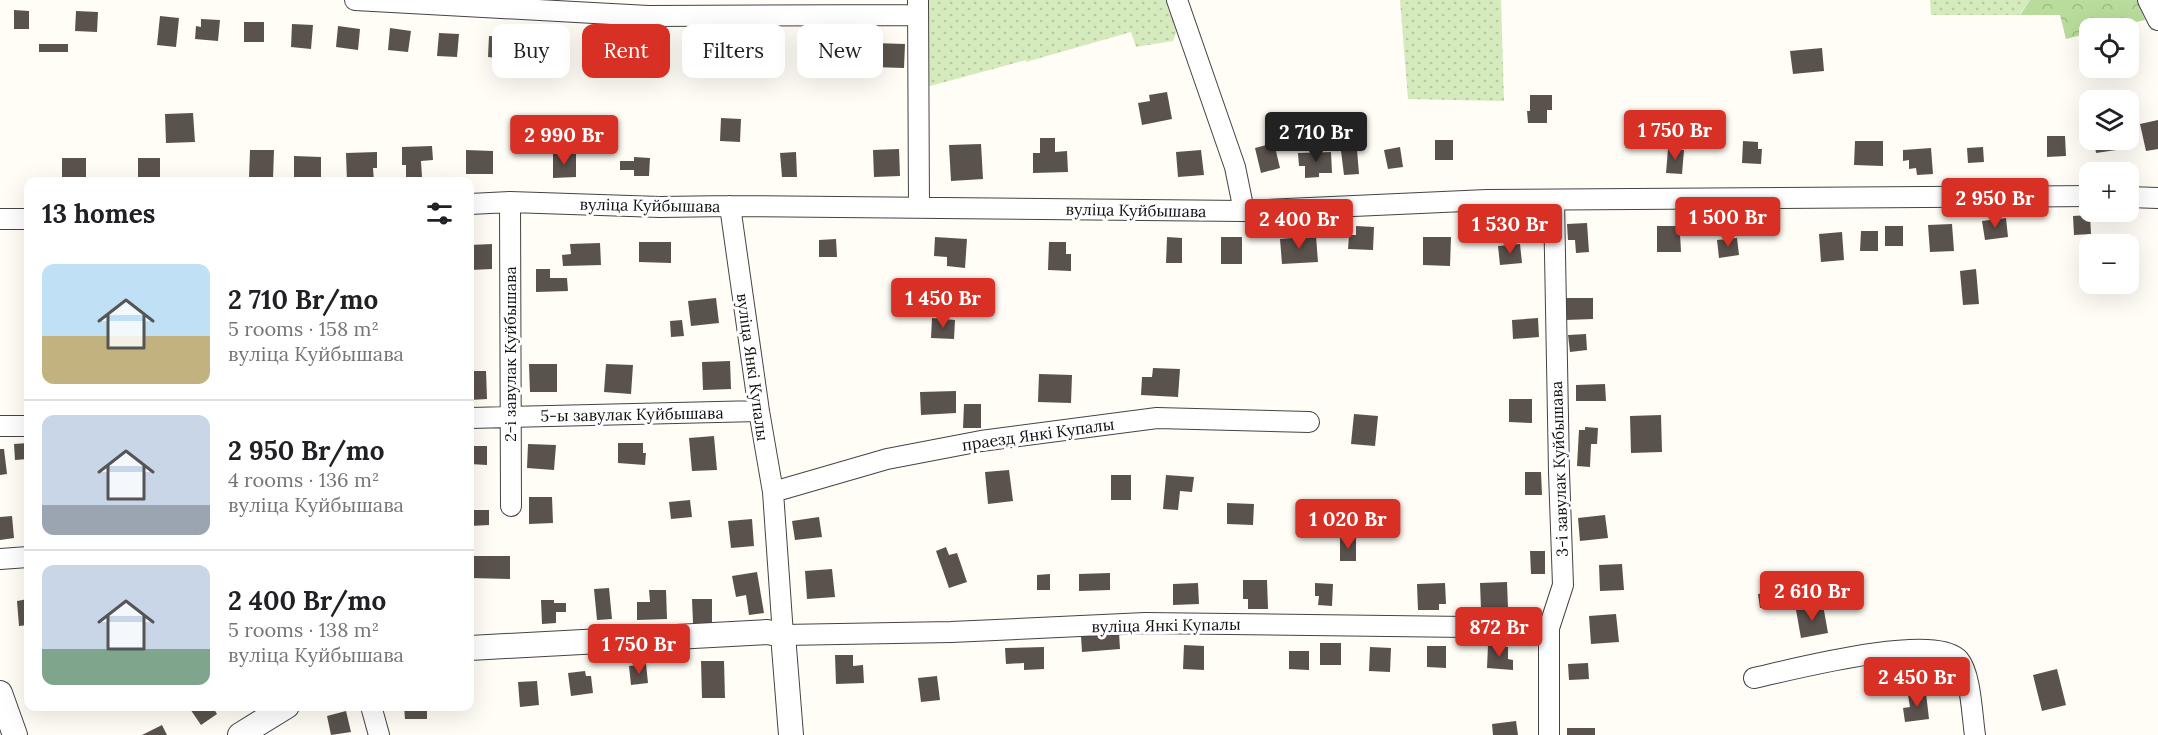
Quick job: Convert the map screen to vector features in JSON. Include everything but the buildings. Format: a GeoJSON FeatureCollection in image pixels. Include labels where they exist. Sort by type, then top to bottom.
{"type":"FeatureCollection","features":[{"type":"Feature","properties":{"kind":"street"},"geometry":{"type":"LineString","coordinates":[[355,0],[648,16],[918,8],[919,208]]}},
{"type":"Feature","properties":{"kind":"street"},"geometry":{"type":"LineString","coordinates":[[1177,0],[1235,167],[1244,212]]}},
{"type":"Feature","properties":{"kind":"street"},"geometry":{"type":"LineString","coordinates":[[2148,0],[2158,20]]}},
{"type":"Feature","properties":{"kind":"street","name":"вуліца Куйбышава"},"geometry":{"type":"LineString","coordinates":[[474,204],[510,202],[660,207],[1244,212],[1487,201],[2079,196]]}},
{"type":"Feature","properties":{"kind":"street"},"geometry":{"type":"LineString","coordinates":[[2139,197],[2158,198]]}},
{"type":"Feature","properties":{"kind":"street","name":"3-і завулак Куйбышава"},"geometry":{"type":"LineString","coordinates":[[1549,735],[1549,628],[1563,585],[1558,460],[1554,200]]}},
{"type":"Feature","properties":{"kind":"street","name":"2-і завулак Куйбышава"},"geometry":{"type":"LineString","coordinates":[[510,202],[511,506]]}},
{"type":"Feature","properties":{"kind":"street","name":"вуліца Янкі Купалы"},"geometry":{"type":"LineString","coordinates":[[730,206],[759,411],[773,492],[790,735]]}},
{"type":"Feature","properties":{"kind":"street"},"geometry":{"type":"LineString","coordinates":[[0,219],[24,219]]}},
{"type":"Feature","properties":{"kind":"street","name":"5-ы завулак Куйбышава"},"geometry":{"type":"LineString","coordinates":[[474,418],[759,411]]}},
{"type":"Feature","properties":{"kind":"street","name":"праезд Янкі Купалы"},"geometry":{"type":"LineString","coordinates":[[773,492],[887,459],[981,441],[1157,418],[1309,422]]}},
{"type":"Feature","properties":{"kind":"street"},"geometry":{"type":"LineString","coordinates":[[0,426],[24,426]]}},
{"type":"Feature","properties":{"kind":"street"},"geometry":{"type":"LineString","coordinates":[[0,559],[24,557]]}},
{"type":"Feature","properties":{"kind":"street","name":"вуліца Янкі Купалы"},"geometry":{"type":"LineString","coordinates":[[474,648],[767,632],[783,635],[951,632],[1145,623],[1549,628]]}},
{"type":"Feature","properties":{"kind":"street"},"geometry":{"type":"LineString","coordinates":[[1754,678],[1851,656],[1931,649],[1948,652],[1958,658],[1966,675],[1975,735]]}},
{"type":"Feature","properties":{"kind":"street"},"geometry":{"type":"LineString","coordinates":[[0,693],[15,735]]}},
{"type":"Feature","properties":{"kind":"street"},"geometry":{"type":"LineString","coordinates":[[240,735],[279,711]]}},
{"type":"Feature","properties":{"kind":"street"},"geometry":{"type":"LineString","coordinates":[[372,711],[379,735]]}},
{"type":"Feature","properties":{"kind":"green space"},"geometry":{"type":"Polygon","coordinates":[[[925,0],[1170,0],[1178,28],[1173,41],[1136,47],[1131,32],[930,86],[925,78],[925,0]]]}},
{"type":"Feature","properties":{"kind":"green space"},"geometry":{"type":"Polygon","coordinates":[[[1400,0],[1501,0],[1504,101],[1408,99],[1400,0]]]}},
{"type":"Feature","properties":{"kind":"green space"},"geometry":{"type":"Polygon","coordinates":[[[1930,0],[2030,0],[2019,15],[1931,15],[1930,0]]]}},
{"type":"Feature","properties":{"kind":"green space"},"geometry":{"type":"Polygon","coordinates":[[[2030,0],[2137,0],[2145,20],[2139,21],[2139,18],[2079,18],[2079,36],[2066,39],[2060,15],[2020,15],[2030,0]]]}}]}
